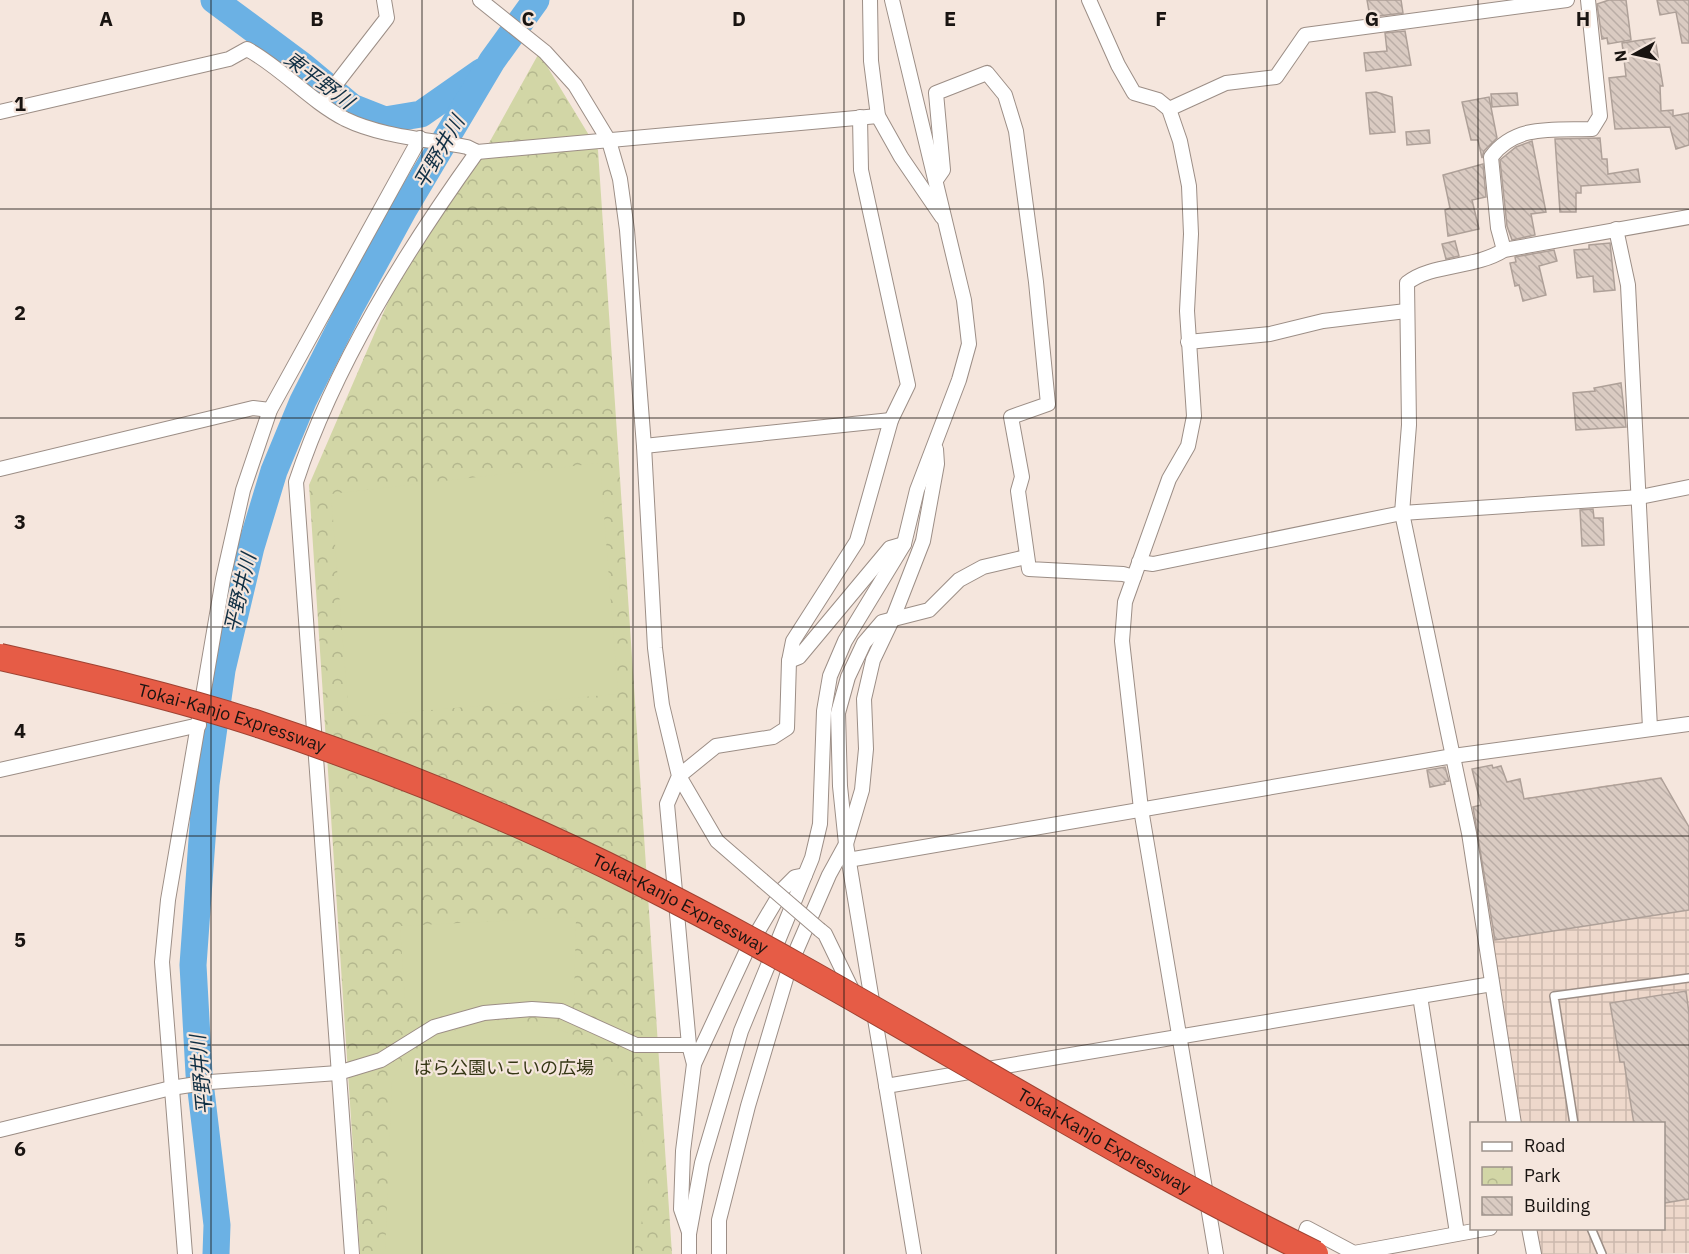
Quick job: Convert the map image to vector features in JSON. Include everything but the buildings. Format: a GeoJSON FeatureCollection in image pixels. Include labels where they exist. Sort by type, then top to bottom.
{"type":"FeatureCollection","features":[{"type":"Feature","properties":{"kind":"highway","name":"Tokai-Kanjo Expressway"},"geometry":{"type":"LineString","coordinates":[[0,657],[132,688],[259,724],[382,768],[508,820],[669,898],[876,1012],[1106,1144],[1247,1221],[1315,1254]]}},
{"type":"Feature","properties":{"kind":"street"},"geometry":{"type":"LineString","coordinates":[[325,99],[387,18],[384,0]]}},
{"type":"Feature","properties":{"kind":"street"},"geometry":{"type":"LineString","coordinates":[[480,0],[545,52],[576,85],[609,141],[620,179],[627,230],[644,446],[655,648],[662,705],[679,776],[717,841],[825,934],[879,1045]]}},
{"type":"Feature","properties":{"kind":"street"},"geometry":{"type":"LineString","coordinates":[[870,0],[871,61],[878,116],[901,157],[946,224]]}},
{"type":"Feature","properties":{"kind":"street"},"geometry":{"type":"LineString","coordinates":[[892,0],[964,300],[969,344],[959,380],[916,490],[904,544],[845,641],[830,676],[831,712],[848,860],[914,1254]]}},
{"type":"Feature","properties":{"kind":"street"},"geometry":{"type":"LineString","coordinates":[[1089,0],[1118,65],[1134,93],[1158,100],[1169,109],[1180,141],[1189,186],[1188,342],[1194,416],[1188,446],[1169,479],[1125,602],[1122,641],[1141,809],[1216,1254]]}},
{"type":"Feature","properties":{"kind":"street"},"geometry":{"type":"LineString","coordinates":[[1169,109],[1226,83],[1276,77],[1305,35],[1567,0]]}},
{"type":"Feature","properties":{"kind":"street"},"geometry":{"type":"LineString","coordinates":[[1504,250],[1498,228],[1491,157],[1502,143],[1532,131],[1592,129],[1600,116],[1588,0]]}},
{"type":"Feature","properties":{"kind":"street"},"geometry":{"type":"LineString","coordinates":[[0,112],[229,59],[247,49],[271,62],[325,99],[344,118],[374,131],[472,149],[609,141],[878,116]]}},
{"type":"Feature","properties":{"kind":"street"},"geometry":{"type":"LineString","coordinates":[[936,180],[943,170],[936,93],[987,73],[1005,95],[1016,131],[1036,282],[1048,404],[1011,417],[1022,477],[1018,491],[1029,569],[1123,574],[1134,577]]}},
{"type":"Feature","properties":{"kind":"street"},"geometry":{"type":"LineString","coordinates":[[694,1065],[688,1045],[667,804],[679,776],[716,746],[773,737],[787,728],[789,661],[794,641],[857,541],[891,420],[908,385],[861,170],[860,117]]}},
{"type":"Feature","properties":{"kind":"street"},"geometry":{"type":"LineString","coordinates":[[186,1254],[175,1088],[162,962],[168,900],[223,579],[243,490],[270,410],[422,138]]}},
{"type":"Feature","properties":{"kind":"street"},"geometry":{"type":"LineString","coordinates":[[352,1254],[296,482],[307,448],[338,379],[472,149]]}},
{"type":"Feature","properties":{"kind":"street"},"geometry":{"type":"LineString","coordinates":[[1514,1122],[1469,833],[1402,513],[1409,425],[1407,283],[1417,275],[1482,261],[1504,250],[1689,217]]}},
{"type":"Feature","properties":{"kind":"street"},"geometry":{"type":"LineString","coordinates":[[1616,229],[1628,285],[1650,728]]}},
{"type":"Feature","properties":{"kind":"street"},"geometry":{"type":"LineString","coordinates":[[1188,342],[1270,334],[1323,321],[1406,311]]}},
{"type":"Feature","properties":{"kind":"street"},"geometry":{"type":"LineString","coordinates":[[0,469],[253,408],[270,410]]}},
{"type":"Feature","properties":{"kind":"street"},"geometry":{"type":"LineString","coordinates":[[644,446],[891,420]]}},
{"type":"Feature","properties":{"kind":"street"},"geometry":{"type":"LineString","coordinates":[[719,1254],[719,1220],[748,1106],[790,965],[846,844],[862,790],[866,749],[864,699],[873,660],[893,618],[923,541],[937,465],[935,444]]}},
{"type":"Feature","properties":{"kind":"street"},"geometry":{"type":"LineString","coordinates":[[1139,562],[1153,564],[1402,513],[1640,497],[1689,487]]}},
{"type":"Feature","properties":{"kind":"street"},"geometry":{"type":"LineString","coordinates":[[789,661],[799,657],[890,548],[904,544]]}},
{"type":"Feature","properties":{"kind":"street"},"geometry":{"type":"LineString","coordinates":[[689,1254],[689,1234],[702,1163],[741,1031],[812,858],[820,824],[831,712],[864,643],[882,622],[929,610],[959,580],[983,567],[1026,557]]}},
{"type":"Feature","properties":{"kind":"street"},"geometry":{"type":"LineString","coordinates":[[848,860],[1453,756],[1689,723]]}},
{"type":"Feature","properties":{"kind":"street"},"geometry":{"type":"LineString","coordinates":[[0,770],[199,725]]}},
{"type":"Feature","properties":{"kind":"street"},"geometry":{"type":"LineString","coordinates":[[689,1234],[681,1209],[683,1151],[694,1065],[760,928],[783,890],[795,877],[805,875]]}},
{"type":"Feature","properties":{"kind":"street"},"geometry":{"type":"LineString","coordinates":[[886,1086],[1491,984]]}},
{"type":"Feature","properties":{"kind":"street"},"geometry":{"type":"LineString","coordinates":[[1420,996],[1457,1233]]}},
{"type":"Feature","properties":{"kind":"street"},"geometry":{"type":"LineString","coordinates":[[0,1130],[175,1088],[210,1082],[338,1073],[381,1060],[434,1027],[484,1013],[520,1010],[561,1011],[636,1045],[688,1045]]}},
{"type":"Feature","properties":{"kind":"street"},"geometry":{"type":"LineString","coordinates":[[1299,1254],[1307,1228],[1354,1253],[1477,1230]]}},
{"type":"Feature","properties":{"kind":"street"},"geometry":{"type":"LineString","coordinates":[[1529,1230],[1534,1254]]}},
{"type":"Feature","properties":{"kind":"lane"},"geometry":{"type":"LineString","coordinates":[[1574,1122],[1554,996],[1689,978]]}},
{"type":"Feature","properties":{"kind":"lane"},"geometry":{"type":"LineString","coordinates":[[1592,1230],[1602,1254]]}},
{"type":"Feature","properties":{"kind":"shaded area"},"geometry":{"type":"Polygon","coordinates":[[[1661,777],[1689,827],[1689,1253],[1541,1254],[1537,1230],[1665,1230],[1665,1122],[1521,1122],[1472,806],[1661,777]]]}},
{"type":"Feature","properties":{"kind":"green space","name":"ばら公園いこいの広場"},"geometry":{"type":"Polygon","coordinates":[[[539,53],[598,150],[672,1254],[360,1254],[309,485],[408,256],[484,152],[539,53]]]}},
{"type":"Feature","properties":{"kind":"green space"},"geometry":{"type":"Polygon","coordinates":[[[600,463],[618,694],[349,717],[331,494],[600,463]]]}},
{"type":"Feature","properties":{"kind":"green space"},"geometry":{"type":"Polygon","coordinates":[[[576,917],[574,1002],[406,1013],[400,926],[576,917]]]}},
{"type":"Feature","properties":{"kind":"green space"},"geometry":{"type":"Polygon","coordinates":[[[512,1019],[551,1027],[586,1039],[625,1086],[643,1142],[649,1193],[634,1252],[626,1254],[385,1254],[392,1082],[403,1058],[442,1036],[475,1022],[512,1019]]]}},
{"type":"Feature","properties":{"kind":"waterway","name":"東平野川"},"geometry":{"type":"LineString","coordinates":[[214,0],[303,66],[352,107],[385,120],[421,114],[481,72]]}},
{"type":"Feature","properties":{"kind":"waterway","name":"平野井川"},"geometry":{"type":"LineString","coordinates":[[216,1254],[217,1225],[199,1074],[193,965],[206,784],[222,670],[251,547],[274,471],[303,401],[351,306],[404,209],[492,61],[536,0]]}}]}
